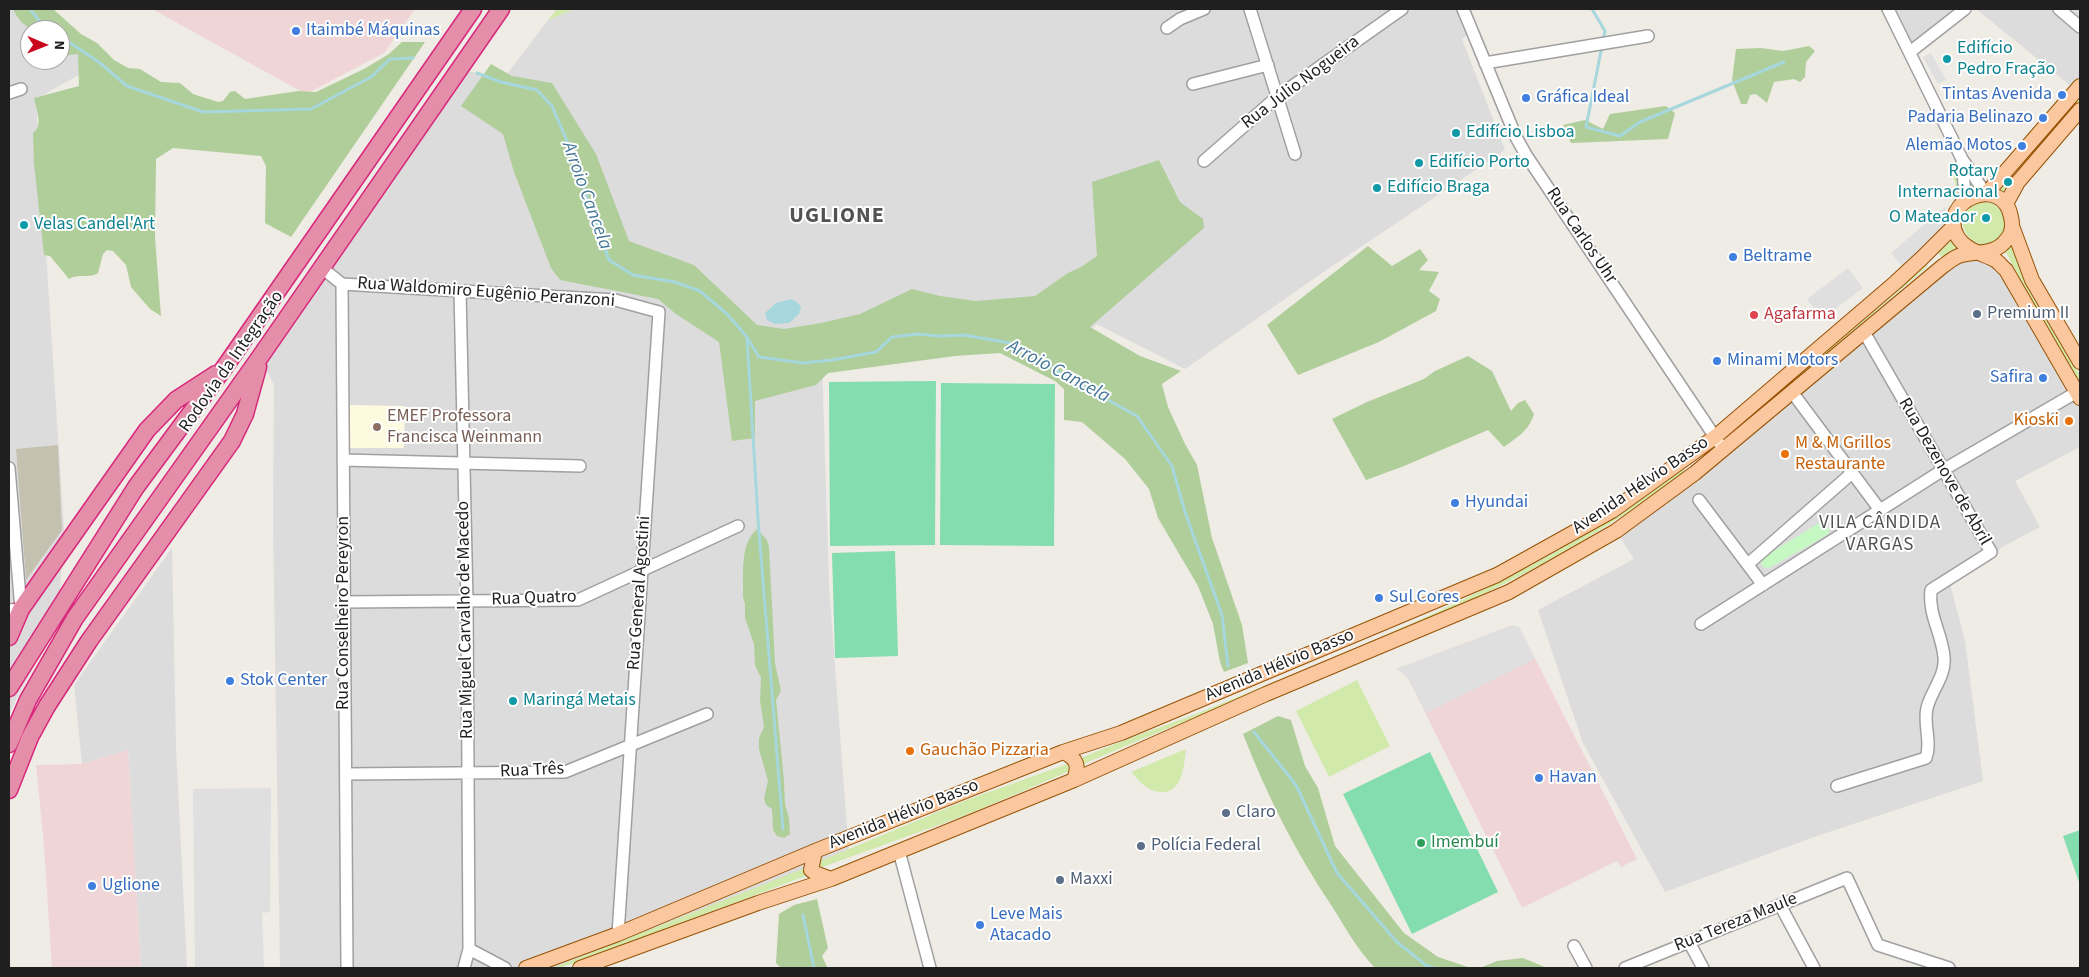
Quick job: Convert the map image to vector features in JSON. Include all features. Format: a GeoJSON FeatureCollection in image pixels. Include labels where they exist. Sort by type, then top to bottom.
{"type":"FeatureCollection","features":[{"type":"Feature","properties":{"kind":"highway","name":"Rodovia da Integração"},"geometry":{"type":"LineString","coordinates":[[9,688],[136,487],[224,368],[473,9]]}},
{"type":"Feature","properties":{"kind":"highway","name":"Rodovia da Integração"},"geometry":{"type":"LineString","coordinates":[[9,744],[28,700],[75,618],[260,357],[501,9]]}},
{"type":"Feature","properties":{"kind":"highway"},"geometry":{"type":"LineString","coordinates":[[9,790],[30,737],[47,706],[90,641],[232,441],[245,414],[260,357]]}},
{"type":"Feature","properties":{"kind":"highway"},"geometry":{"type":"LineString","coordinates":[[9,637],[15,610],[147,430],[176,400],[224,368]]}},
{"type":"Feature","properties":{"kind":"main road"},"geometry":{"type":"LineString","coordinates":[[1986,194],[2080,86]]}},
{"type":"Feature","properties":{"kind":"main road"},"geometry":{"type":"LineString","coordinates":[[2006,204],[2018,182],[2080,110]]}},
{"type":"Feature","properties":{"kind":"main road"},"geometry":{"type":"LineString","coordinates":[[2079,394],[2006,270],[1997,260],[1964,245],[1956,234],[1954,226],[1960,205],[1970,198],[1986,194],[1998,198],[2006,204],[2011,213],[2012,226],[2032,280],[2080,362]]}},
{"type":"Feature","properties":{"kind":"main road","name":"Avenida Hélvio Basso"},"geometry":{"type":"LineString","coordinates":[[526,968],[618,934],[815,850],[1063,752],[1121,733],[1497,575],[1612,511],[1715,437],[1776,382],[1848,323],[1922,258],[1954,226]]}},
{"type":"Feature","properties":{"kind":"main road"},"geometry":{"type":"LineString","coordinates":[[1978,253],[1990,252],[2000,247],[2008,238],[2012,226]]}},
{"type":"Feature","properties":{"kind":"main road","name":"Avenida Hélvio Basso"},"geometry":{"type":"LineString","coordinates":[[580,968],[831,878],[899,851],[1074,780],[1266,694],[1510,592],[1616,531],[1724,450],[1943,266],[1956,257],[1978,253]]}},
{"type":"Feature","properties":{"kind":"main road"},"geometry":{"type":"LineString","coordinates":[[1063,752],[1078,764],[1074,780]]}},
{"type":"Feature","properties":{"kind":"main road"},"geometry":{"type":"LineString","coordinates":[[815,850],[811,870],[831,878]]}},
{"type":"Feature","properties":{"kind":"street"},"geometry":{"type":"LineString","coordinates":[[1167,28],[1180,19],[1204,9]]}},
{"type":"Feature","properties":{"kind":"street"},"geometry":{"type":"LineString","coordinates":[[1250,9],[1295,154]]}},
{"type":"Feature","properties":{"kind":"street","name":"Rua Júlio Nogueira"},"geometry":{"type":"LineString","coordinates":[[1204,161],[1278,97],[1402,9]]}},
{"type":"Feature","properties":{"kind":"street","name":"Rua Carlos Uhr"},"geometry":{"type":"LineString","coordinates":[[1463,9],[1516,137],[1526,154],[1724,450]]}},
{"type":"Feature","properties":{"kind":"street"},"geometry":{"type":"LineString","coordinates":[[1888,9],[1962,159],[1986,194]]}},
{"type":"Feature","properties":{"kind":"street"},"geometry":{"type":"LineString","coordinates":[[1910,52],[1965,9]]}},
{"type":"Feature","properties":{"kind":"street"},"geometry":{"type":"LineString","coordinates":[[2059,9],[2080,28]]}},
{"type":"Feature","properties":{"kind":"street"},"geometry":{"type":"LineString","coordinates":[[1485,63],[1648,36]]}},
{"type":"Feature","properties":{"kind":"street"},"geometry":{"type":"LineString","coordinates":[[1193,84],[1268,65]]}},
{"type":"Feature","properties":{"kind":"street"},"geometry":{"type":"LineString","coordinates":[[9,93],[20,88]]}},
{"type":"Feature","properties":{"kind":"street"},"geometry":{"type":"LineString","coordinates":[[1960,205],[1965,194],[1962,159]]}},
{"type":"Feature","properties":{"kind":"street"},"geometry":{"type":"LineString","coordinates":[[322,268],[342,284]]}},
{"type":"Feature","properties":{"kind":"street","name":"Rua Waldomiro Eugênio Peranzoni"},"geometry":{"type":"LineString","coordinates":[[342,284],[615,300],[659,312]]}},
{"type":"Feature","properties":{"kind":"street","name":"Rua Conselheiro Pereyron"},"geometry":{"type":"LineString","coordinates":[[342,284],[347,968]]}},
{"type":"Feature","properties":{"kind":"street","name":"Rua Miguel Carvalho de Macedo"},"geometry":{"type":"LineString","coordinates":[[460,291],[467,601],[469,949],[464,968]]}},
{"type":"Feature","properties":{"kind":"street","name":"Rua General Agostini"},"geometry":{"type":"LineString","coordinates":[[618,934],[659,312]]}},
{"type":"Feature","properties":{"kind":"street","name":"Rua Dezenove de Abril"},"geometry":{"type":"LineString","coordinates":[[1837,786],[1926,758],[1929,748],[1927,708],[1943,670],[1944,657],[1929,604],[1931,590],[1991,552],[1864,332]]}},
{"type":"Feature","properties":{"kind":"street"},"geometry":{"type":"LineString","coordinates":[[1792,392],[1880,510]]}},
{"type":"Feature","properties":{"kind":"street"},"geometry":{"type":"LineString","coordinates":[[1701,624],[1943,470],[2079,394]]}},
{"type":"Feature","properties":{"kind":"street"},"geometry":{"type":"LineString","coordinates":[[343,460],[580,466]]}},
{"type":"Feature","properties":{"kind":"street"},"geometry":{"type":"LineString","coordinates":[[9,468],[15,610]]}},
{"type":"Feature","properties":{"kind":"street"},"geometry":{"type":"LineString","coordinates":[[1748,564],[1852,473]]}},
{"type":"Feature","properties":{"kind":"street"},"geometry":{"type":"LineString","coordinates":[[1699,500],[1763,585]]}},
{"type":"Feature","properties":{"kind":"street","name":"Rua Quatro"},"geometry":{"type":"LineString","coordinates":[[344,602],[578,600],[738,526]]}},
{"type":"Feature","properties":{"kind":"street","name":"Rua Três"},"geometry":{"type":"LineString","coordinates":[[346,774],[565,772],[706,714]]}},
{"type":"Feature","properties":{"kind":"street"},"geometry":{"type":"LineString","coordinates":[[899,851],[930,968]]}},
{"type":"Feature","properties":{"kind":"street","name":"Rua Tereza Maule"},"geometry":{"type":"LineString","coordinates":[[1625,968],[1847,878],[1878,945],[1930,965]]}},
{"type":"Feature","properties":{"kind":"street"},"geometry":{"type":"LineString","coordinates":[[1780,905],[1814,968]]}},
{"type":"Feature","properties":{"kind":"street"},"geometry":{"type":"LineString","coordinates":[[1689,942],[1704,968]]}},
{"type":"Feature","properties":{"kind":"street"},"geometry":{"type":"LineString","coordinates":[[1574,946],[1586,968]]}},
{"type":"Feature","properties":{"kind":"street"},"geometry":{"type":"LineString","coordinates":[[469,949],[505,968]]}},
{"type":"Feature","properties":{"kind":"street"},"geometry":{"type":"LineString","coordinates":[[1930,965],[1949,968]]}},
{"type":"Feature","properties":{"kind":"shaded area"},"geometry":{"type":"Polygon","coordinates":[[[9,9],[30,9],[41,20],[20,20],[20,70],[70,70],[70,43],[100,63],[36,99],[64,529],[58,622],[17,697],[9,716],[9,9]]]}},
{"type":"Feature","properties":{"kind":"shaded area","name":"Itaimbé Máquinas"},"geometry":{"type":"Polygon","coordinates":[[[152,9],[415,9],[384,53],[306,94],[152,9]]]}},
{"type":"Feature","properties":{"kind":"shaded area"},"geometry":{"type":"Polygon","coordinates":[[[575,9],[1463,9],[1472,31],[1462,39],[1505,150],[1319,275],[1185,369],[1097,324],[1054,368],[1010,343],[822,360],[829,585],[849,856],[559,968],[280,968],[273,523],[274,385],[260,357],[460,69],[501,82],[548,20],[575,9]]]}},
{"type":"Feature","properties":{"kind":"shaded area"},"geometry":{"type":"Polygon","coordinates":[[[1888,9],[1965,9],[1910,52],[1888,9]]]}},
{"type":"Feature","properties":{"kind":"shaded area"},"geometry":{"type":"Polygon","coordinates":[[[1976,9],[2080,9],[2080,86],[2076,90],[1976,9]]]}},
{"type":"Feature","properties":{"kind":"shaded area"},"geometry":{"type":"Polygon","coordinates":[[[1931,53],[1946,80],[1938,84],[1923,57],[1931,53]]]}},
{"type":"Feature","properties":{"kind":"shaded area"},"geometry":{"type":"Polygon","coordinates":[[[1945,207],[1949,223],[1903,267],[1891,253],[1945,207]]]}},
{"type":"Feature","properties":{"kind":"shaded area","name":"VILA CÂNDIDA VARGAS"},"geometry":{"type":"Polygon","coordinates":[[[1956,257],[1997,260],[2080,398],[2080,447],[2015,481],[2040,527],[2002,547],[1990,559],[1950,584],[1965,641],[1983,781],[1814,837],[1665,892],[1583,743],[1538,610],[1634,559],[1616,531],[1956,257]]]}},
{"type":"Feature","properties":{"kind":"shaded area"},"geometry":{"type":"Polygon","coordinates":[[[1848,268],[1863,288],[1822,319],[1807,299],[1848,268]]]}},
{"type":"Feature","properties":{"kind":"shaded area","name":"EMEF Professora Francisca Weinmann"},"geometry":{"type":"Polygon","coordinates":[[[350,405],[405,406],[404,448],[349,448],[350,405]]]}},
{"type":"Feature","properties":{"kind":"shaded area"},"geometry":{"type":"Polygon","coordinates":[[[58,445],[62,530],[26,580],[16,449],[58,445]]]}},
{"type":"Feature","properties":{"kind":"shaded area"},"geometry":{"type":"Polygon","coordinates":[[[172,548],[176,746],[187,968],[141,968],[128,750],[82,764],[74,685],[172,548]]]}},
{"type":"Feature","properties":{"kind":"shaded area"},"geometry":{"type":"Polygon","coordinates":[[[1513,625],[1519,627],[1535,659],[1426,713],[1406,675],[1396,669],[1513,625]]]}},
{"type":"Feature","properties":{"kind":"shaded area"},"geometry":{"type":"Polygon","coordinates":[[[1510,626],[1519,627],[1637,859],[1621,867],[1617,861],[1522,908],[1409,680],[1402,672],[1396,669],[1510,626]]]}},
{"type":"Feature","properties":{"kind":"shaded area","name":"Uglione"},"geometry":{"type":"Polygon","coordinates":[[[128,750],[141,968],[52,968],[44,846],[36,765],[82,764],[128,750]]]}},
{"type":"Feature","properties":{"kind":"shaded area"},"geometry":{"type":"Polygon","coordinates":[[[271,788],[270,912],[262,913],[264,968],[195,968],[193,789],[271,788]]]}},
{"type":"Feature","properties":{"kind":"green space"},"geometry":{"type":"Polygon","coordinates":[[[13,9],[53,9],[65,20],[20,20],[13,9]]]}},
{"type":"Feature","properties":{"kind":"green space"},"geometry":{"type":"Polygon","coordinates":[[[557,9],[575,9],[548,20],[557,9]]]}},
{"type":"Feature","properties":{"kind":"green space"},"geometry":{"type":"Polygon","coordinates":[[[70,24],[81,34],[97,43],[114,60],[128,68],[140,69],[161,82],[180,83],[193,94],[218,102],[223,101],[230,92],[235,91],[245,99],[298,91],[316,92],[364,69],[389,54],[402,42],[425,42],[291,237],[265,223],[266,166],[261,156],[173,148],[156,159],[155,237],[161,316],[150,309],[131,287],[126,265],[113,251],[107,250],[103,254],[98,273],[95,275],[76,276],[69,279],[50,256],[44,255],[34,164],[33,133],[39,122],[34,98],[79,86],[78,54],[70,55],[70,24]]]}},
{"type":"Feature","properties":{"kind":"green space"},"geometry":{"type":"Polygon","coordinates":[[[1809,46],[1815,51],[1806,62],[1805,77],[1800,82],[1794,79],[1774,82],[1767,103],[1756,94],[1750,95],[1747,104],[1741,104],[1732,80],[1736,49],[1761,48],[1783,51],[1809,46]]]}},
{"type":"Feature","properties":{"kind":"green space"},"geometry":{"type":"Polygon","coordinates":[[[491,64],[512,76],[552,83],[596,154],[629,241],[694,265],[757,325],[784,329],[860,314],[912,289],[940,296],[976,301],[1035,296],[1097,256],[1092,182],[1159,160],[1180,202],[1203,219],[1204,228],[1090,327],[1140,356],[1181,371],[1162,384],[1168,407],[1197,465],[1212,538],[1242,625],[1248,663],[1224,672],[1220,662],[1213,624],[1198,586],[1158,518],[1149,489],[1125,459],[1082,422],[1064,420],[1064,389],[1055,381],[1000,353],[955,356],[828,373],[816,385],[755,401],[755,438],[732,441],[719,342],[676,314],[658,299],[560,280],[551,268],[514,172],[503,134],[461,106],[491,64]]]}},
{"type":"Feature","properties":{"kind":"green space"},"geometry":{"type":"Polygon","coordinates":[[[2080,95],[2080,100],[2004,193],[1996,186],[2080,95]]]}},
{"type":"Feature","properties":{"kind":"green space"},"geometry":{"type":"Polygon","coordinates":[[[1666,106],[1675,113],[1668,139],[1571,143],[1563,125],[1585,120],[1603,129],[1610,114],[1666,106]]]}},
{"type":"Feature","properties":{"kind":"green space"},"geometry":{"type":"Polygon","coordinates":[[[1953,169],[1962,184],[1961,192],[1953,199],[1951,198],[1955,183],[1951,173],[1953,169]]]}},
{"type":"Feature","properties":{"kind":"green space"},"geometry":{"type":"Polygon","coordinates":[[[1980,202],[1988,202],[1999,208],[2005,223],[1999,238],[1988,244],[1980,244],[1969,238],[1963,227],[1963,219],[1969,208],[1980,202]]]}},
{"type":"Feature","properties":{"kind":"green space"},"geometry":{"type":"Polygon","coordinates":[[[1954,238],[1961,247],[1943,258],[1938,253],[1954,238]]]}},
{"type":"Feature","properties":{"kind":"green space"},"geometry":{"type":"Polygon","coordinates":[[[2013,241],[2032,296],[2080,375],[2080,383],[2067,366],[2004,249],[2013,241]]]}},
{"type":"Feature","properties":{"kind":"green space"},"geometry":{"type":"Polygon","coordinates":[[[1368,246],[1392,266],[1420,249],[1428,260],[1419,270],[1439,272],[1429,291],[1440,299],[1436,311],[1379,342],[1298,375],[1267,325],[1368,246]]]}},
{"type":"Feature","properties":{"kind":"green space"},"geometry":{"type":"Polygon","coordinates":[[[1926,265],[1928,266],[1729,437],[1727,435],[1926,265]]]}},
{"type":"Feature","properties":{"kind":"green space"},"geometry":{"type":"Polygon","coordinates":[[[1468,356],[1492,371],[1511,411],[1518,403],[1525,400],[1534,414],[1526,429],[1504,447],[1488,430],[1366,480],[1332,419],[1367,402],[1424,379],[1435,371],[1468,356]]]}},
{"type":"Feature","properties":{"kind":"green space"},"geometry":{"type":"Polygon","coordinates":[[[936,381],[935,545],[830,546],[829,382],[936,381]]]}},
{"type":"Feature","properties":{"kind":"green space"},"geometry":{"type":"Polygon","coordinates":[[[941,383],[1055,384],[1054,546],[940,545],[941,383]]]}},
{"type":"Feature","properties":{"kind":"green space"},"geometry":{"type":"Polygon","coordinates":[[[1683,469],[1685,471],[1617,519],[1545,562],[1471,600],[1394,636],[1084,764],[1081,758],[1201,712],[1320,663],[1508,578],[1598,527],[1683,469]]]}},
{"type":"Feature","properties":{"kind":"green space"},"geometry":{"type":"Polygon","coordinates":[[[1822,521],[1828,526],[1829,534],[1767,569],[1762,566],[1761,559],[1822,521]]]}},
{"type":"Feature","properties":{"kind":"green space"},"geometry":{"type":"Polygon","coordinates":[[[757,529],[767,540],[769,547],[775,663],[781,691],[776,700],[785,804],[789,818],[790,834],[784,838],[777,836],[773,830],[772,809],[766,805],[764,799],[768,781],[759,749],[759,738],[764,727],[760,700],[761,678],[755,665],[754,644],[745,618],[743,597],[745,552],[747,543],[757,529]]]}},
{"type":"Feature","properties":{"kind":"green space"},"geometry":{"type":"Polygon","coordinates":[[[895,551],[898,656],[835,658],[832,553],[895,551]]]}},
{"type":"Feature","properties":{"kind":"green space"},"geometry":{"type":"Polygon","coordinates":[[[1357,680],[1390,746],[1329,777],[1296,711],[1357,680]]]}},
{"type":"Feature","properties":{"kind":"green space"},"geometry":{"type":"Polygon","coordinates":[[[1278,716],[1291,720],[1305,766],[1318,788],[1335,846],[1404,933],[1438,957],[1471,968],[1375,968],[1363,954],[1319,887],[1295,845],[1272,802],[1243,734],[1278,716]]]}},
{"type":"Feature","properties":{"kind":"green space"},"geometry":{"type":"Polygon","coordinates":[[[1186,749],[1181,776],[1174,788],[1169,791],[1151,790],[1143,785],[1131,772],[1186,749]]]}},
{"type":"Feature","properties":{"kind":"green space","name":"Imembuí"},"geometry":{"type":"Polygon","coordinates":[[[1430,752],[1498,892],[1412,934],[1343,794],[1430,752]]]}},
{"type":"Feature","properties":{"kind":"green space"},"geometry":{"type":"Polygon","coordinates":[[[1070,763],[1072,770],[969,814],[817,869],[818,862],[964,801],[1070,763]]]}},
{"type":"Feature","properties":{"kind":"green space"},"geometry":{"type":"Polygon","coordinates":[[[2080,830],[2080,881],[2079,882],[2063,836],[2080,830]]]}},
{"type":"Feature","properties":{"kind":"green space"},"geometry":{"type":"Polygon","coordinates":[[[805,868],[808,875],[586,959],[560,968],[553,968],[805,868]]]}},
{"type":"Feature","properties":{"kind":"green space"},"geometry":{"type":"Polygon","coordinates":[[[817,899],[828,948],[822,956],[827,967],[851,968],[781,968],[776,963],[779,914],[794,905],[817,899]]]}},
{"type":"Feature","properties":{"kind":"green space"},"geometry":{"type":"Polygon","coordinates":[[[1523,958],[1547,968],[1480,968],[1497,961],[1523,958]]]}},
{"type":"Feature","properties":{"kind":"water"},"geometry":{"type":"Polygon","coordinates":[[[791,299],[801,307],[799,314],[789,323],[775,324],[767,320],[765,313],[776,303],[791,299]]]}},
{"type":"Feature","properties":{"kind":"waterway","name":"Arroio Cancela"},"geometry":{"type":"LineString","coordinates":[[30,9],[38,20]]}},
{"type":"Feature","properties":{"kind":"waterway"},"geometry":{"type":"LineString","coordinates":[[1592,9],[1605,31],[1586,127],[1620,136],[1640,122],[1784,62]]}},
{"type":"Feature","properties":{"kind":"waterway","name":"Arroio Cancela"},"geometry":{"type":"LineString","coordinates":[[70,43],[100,63],[127,86],[203,112],[311,109],[371,77],[390,59],[413,58]]}},
{"type":"Feature","properties":{"kind":"waterway","name":"Arroio Cancela"},"geometry":{"type":"LineString","coordinates":[[477,73],[501,82],[537,90],[552,106],[570,148],[609,260],[633,275],[675,282],[700,291],[727,314],[747,337],[759,357],[803,363],[832,360],[876,352],[892,337],[918,334],[939,336],[964,335],[1010,343],[1137,416],[1172,466],[1185,512],[1222,615],[1228,666]]}},
{"type":"Feature","properties":{"kind":"waterway"},"geometry":{"type":"LineString","coordinates":[[747,338],[758,519],[783,829]]}},
{"type":"Feature","properties":{"kind":"waterway","name":"Arroio Cancela"},"geometry":{"type":"LineString","coordinates":[[1254,732],[1296,785],[1337,873],[1397,942],[1427,966],[1434,968]]}},
{"type":"Feature","properties":{"kind":"waterway"},"geometry":{"type":"LineString","coordinates":[[803,915],[814,968]]}},
{"type":"Feature","properties":{"kind":"place","name":"Itaimbé Máquinas"},"geometry":{"type":"Point","coordinates":[296,31]}},
{"type":"Feature","properties":{"kind":"place","name":"Edifício Pedro Fração"},"geometry":{"type":"Point","coordinates":[1947,59]}},
{"type":"Feature","properties":{"kind":"place","name":"Tintas Avenida"},"geometry":{"type":"Point","coordinates":[2062,95]}},
{"type":"Feature","properties":{"kind":"place","name":"Gráfica Ideal"},"geometry":{"type":"Point","coordinates":[1526,98]}},
{"type":"Feature","properties":{"kind":"place","name":"Padaria Belinazo"},"geometry":{"type":"Point","coordinates":[2043,118]}},
{"type":"Feature","properties":{"kind":"place","name":"Edifício Lisboa"},"geometry":{"type":"Point","coordinates":[1456,133]}},
{"type":"Feature","properties":{"kind":"place","name":"Alemão Motos"},"geometry":{"type":"Point","coordinates":[2022,146]}},
{"type":"Feature","properties":{"kind":"place","name":"Edifício Porto"},"geometry":{"type":"Point","coordinates":[1419,163]}},
{"type":"Feature","properties":{"kind":"place","name":"Rotary Internacional"},"geometry":{"type":"Point","coordinates":[2008,182]}},
{"type":"Feature","properties":{"kind":"place","name":"Edifício Braga"},"geometry":{"type":"Point","coordinates":[1377,188]}},
{"type":"Feature","properties":{"kind":"place","name":"O Mateador"},"geometry":{"type":"Point","coordinates":[1986,218]}},
{"type":"Feature","properties":{"kind":"place","name":"Velas Candel'Art"},"geometry":{"type":"Point","coordinates":[24,225]}},
{"type":"Feature","properties":{"kind":"place","name":"Beltrame"},"geometry":{"type":"Point","coordinates":[1733,257]}},
{"type":"Feature","properties":{"kind":"place","name":"Premium II"},"geometry":{"type":"Point","coordinates":[1977,314]}},
{"type":"Feature","properties":{"kind":"place","name":"Agafarma"},"geometry":{"type":"Point","coordinates":[1754,315]}},
{"type":"Feature","properties":{"kind":"place","name":"Minami Motors"},"geometry":{"type":"Point","coordinates":[1717,361]}},
{"type":"Feature","properties":{"kind":"place","name":"Safira"},"geometry":{"type":"Point","coordinates":[2043,378]}},
{"type":"Feature","properties":{"kind":"place","name":"Kioski"},"geometry":{"type":"Point","coordinates":[2069,421]}},
{"type":"Feature","properties":{"kind":"place","name":"EMEF Professora Francisca Weinmann"},"geometry":{"type":"Point","coordinates":[377,427]}},
{"type":"Feature","properties":{"kind":"place","name":"M & M Grillos Restaurante"},"geometry":{"type":"Point","coordinates":[1785,454]}},
{"type":"Feature","properties":{"kind":"place","name":"Hyundai"},"geometry":{"type":"Point","coordinates":[1455,503]}},
{"type":"Feature","properties":{"kind":"place","name":"Sul Cores"},"geometry":{"type":"Point","coordinates":[1379,598]}},
{"type":"Feature","properties":{"kind":"place","name":"Stok Center"},"geometry":{"type":"Point","coordinates":[230,681]}},
{"type":"Feature","properties":{"kind":"place","name":"Maringá Metais"},"geometry":{"type":"Point","coordinates":[513,701]}},
{"type":"Feature","properties":{"kind":"place","name":"Gauchão Pizzaria"},"geometry":{"type":"Point","coordinates":[910,751]}},
{"type":"Feature","properties":{"kind":"place","name":"Havan"},"geometry":{"type":"Point","coordinates":[1539,778]}},
{"type":"Feature","properties":{"kind":"place","name":"Claro"},"geometry":{"type":"Point","coordinates":[1226,813]}},
{"type":"Feature","properties":{"kind":"place","name":"Imembuí"},"geometry":{"type":"Point","coordinates":[1421,843]}},
{"type":"Feature","properties":{"kind":"place","name":"Polícia Federal"},"geometry":{"type":"Point","coordinates":[1141,846]}},
{"type":"Feature","properties":{"kind":"place","name":"Maxxi"},"geometry":{"type":"Point","coordinates":[1060,880]}},
{"type":"Feature","properties":{"kind":"place","name":"Uglione"},"geometry":{"type":"Point","coordinates":[92,886]}},
{"type":"Feature","properties":{"kind":"place","name":"Leve Mais Atacado"},"geometry":{"type":"Point","coordinates":[980,925]}},
{"type":"Feature","properties":{"kind":"district","name":"UGLIONE"},"geometry":{"type":"Point","coordinates":[837,217]}},
{"type":"Feature","properties":{"kind":"district","name":"VILA CÂNDIDA VARGAS"},"geometry":{"type":"Point","coordinates":[1880,535]}}]}
